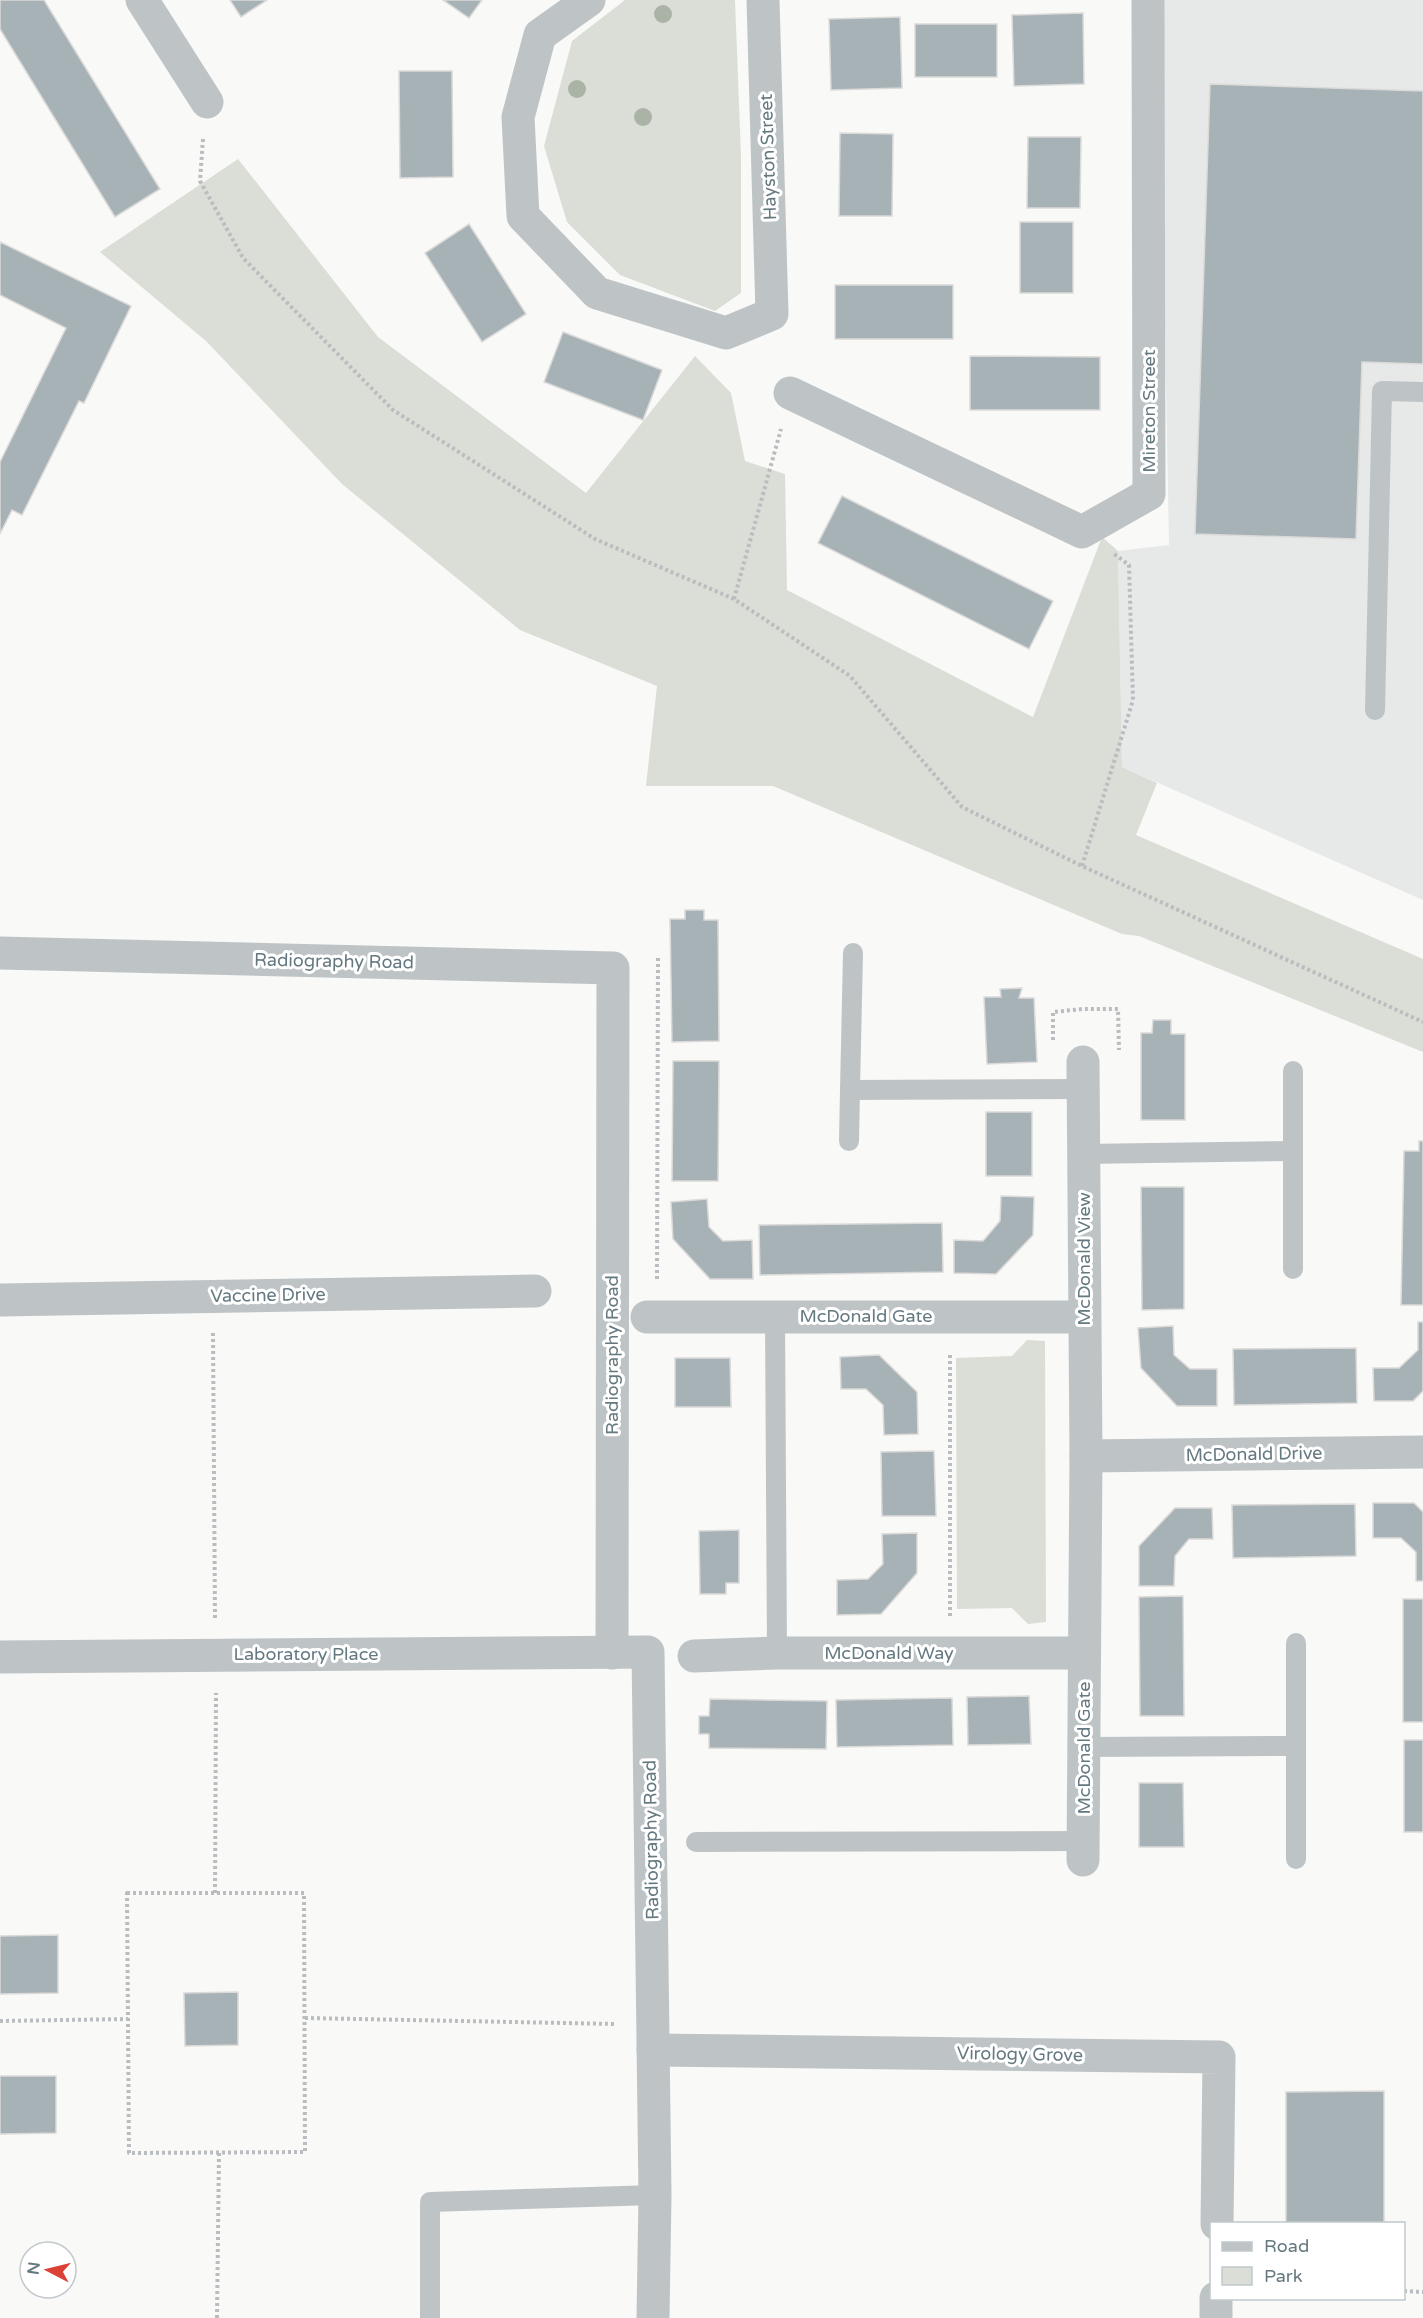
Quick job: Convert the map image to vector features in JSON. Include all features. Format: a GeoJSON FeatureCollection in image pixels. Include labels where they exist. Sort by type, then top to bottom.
{"type":"FeatureCollection","features":[{"type":"Feature","properties":{"kind":"street"},"geometry":{"type":"LineString","coordinates":[[142,0],[207,102]]}},
{"type":"Feature","properties":{"kind":"street","name":"Hayston Street"},"geometry":{"type":"LineString","coordinates":[[589,0],[540,35],[518,117],[523,216],[597,293],[726,333],[772,315],[763,0]]}},
{"type":"Feature","properties":{"kind":"street","name":"Mireton Street"},"geometry":{"type":"LineString","coordinates":[[1082,532],[1149,494],[1148,0]]}},
{"type":"Feature","properties":{"kind":"street"},"geometry":{"type":"LineString","coordinates":[[790,393],[1082,532]]}},
{"type":"Feature","properties":{"kind":"street","name":"Radiography Road"},"geometry":{"type":"LineString","coordinates":[[0,953],[613,968],[612,1653],[648,1652],[655,2195],[652,2318]]}},
{"type":"Feature","properties":{"kind":"street","name":"McDonald View"},"geometry":{"type":"LineString","coordinates":[[1073,1080],[1083,1155],[1086,1456]]}},
{"type":"Feature","properties":{"kind":"street","name":"Vaccine Drive"},"geometry":{"type":"LineString","coordinates":[[0,1300],[536,1291]]}},
{"type":"Feature","properties":{"kind":"street","name":"McDonald Gate"},"geometry":{"type":"LineString","coordinates":[[647,1317],[1084,1317]]}},
{"type":"Feature","properties":{"kind":"street","name":"McDonald Drive"},"geometry":{"type":"LineString","coordinates":[[1086,1456],[1423,1452]]}},
{"type":"Feature","properties":{"kind":"street","name":"McDonald Gate"},"geometry":{"type":"LineString","coordinates":[[1083,1851],[1086,1456]]}},
{"type":"Feature","properties":{"kind":"street","name":"Laboratory Place"},"geometry":{"type":"LineString","coordinates":[[0,1657],[612,1653]]}},
{"type":"Feature","properties":{"kind":"street","name":"McDonald Way"},"geometry":{"type":"LineString","coordinates":[[694,1656],[777,1653],[1084,1653]]}},
{"type":"Feature","properties":{"kind":"street","name":"Virology Grove"},"geometry":{"type":"LineString","coordinates":[[653,2037],[1219,2056],[1217,2222]]}},
{"type":"Feature","properties":{"kind":"street"},"geometry":{"type":"LineString","coordinates":[[1216,2300],[1216,2318]]}},
{"type":"Feature","properties":{"kind":"lane"},"geometry":{"type":"LineString","coordinates":[[1375,710],[1382,391],[1423,392]]}},
{"type":"Feature","properties":{"kind":"lane"},"geometry":{"type":"LineString","coordinates":[[849,1141],[853,953]]}},
{"type":"Feature","properties":{"kind":"lane"},"geometry":{"type":"LineString","coordinates":[[1293,1071],[1293,1269]]}},
{"type":"Feature","properties":{"kind":"lane"},"geometry":{"type":"LineString","coordinates":[[850,1090],[1073,1080]]}},
{"type":"Feature","properties":{"kind":"lane"},"geometry":{"type":"LineString","coordinates":[[1083,1155],[1293,1151]]}},
{"type":"Feature","properties":{"kind":"lane"},"geometry":{"type":"LineString","coordinates":[[775,1316],[777,1653]]}},
{"type":"Feature","properties":{"kind":"lane"},"geometry":{"type":"LineString","coordinates":[[1296,1643],[1296,1859]]}},
{"type":"Feature","properties":{"kind":"lane"},"geometry":{"type":"LineString","coordinates":[[1084,1747],[1296,1746]]}},
{"type":"Feature","properties":{"kind":"lane"},"geometry":{"type":"LineString","coordinates":[[696,1842],[1083,1851]]}},
{"type":"Feature","properties":{"kind":"lane"},"geometry":{"type":"LineString","coordinates":[[430,2318],[430,2202],[655,2195]]}},
{"type":"Feature","properties":{"kind":"path"},"geometry":{"type":"LineString","coordinates":[[207,102],[200,181],[243,258],[393,410],[595,539],[734,599],[850,676],[962,807],[1082,866],[1423,1022]]}},
{"type":"Feature","properties":{"kind":"path"},"geometry":{"type":"LineString","coordinates":[[734,599],[790,393]]}},
{"type":"Feature","properties":{"kind":"path"},"geometry":{"type":"LineString","coordinates":[[1082,532],[1129,565],[1133,700],[1082,866]]}},
{"type":"Feature","properties":{"kind":"path"},"geometry":{"type":"LineString","coordinates":[[657,1282],[658,955]]}},
{"type":"Feature","properties":{"kind":"path"},"geometry":{"type":"LineString","coordinates":[[1073,1080],[1053,1012],[1118,1009],[1119,1053]]}},
{"type":"Feature","properties":{"kind":"path"},"geometry":{"type":"LineString","coordinates":[[212,1295],[216,1655],[215,1893]]}},
{"type":"Feature","properties":{"kind":"path"},"geometry":{"type":"LineString","coordinates":[[938,1351],[962,1351]]}},
{"type":"Feature","properties":{"kind":"path"},"geometry":{"type":"LineString","coordinates":[[950,1351],[950,1616]]}},
{"type":"Feature","properties":{"kind":"path"},"geometry":{"type":"LineString","coordinates":[[939,1616],[962,1616]]}},
{"type":"Feature","properties":{"kind":"path"},"geometry":{"type":"LineString","coordinates":[[127,1893],[304,1893],[305,2018],[305,2152],[129,2153],[127,1893]]}},
{"type":"Feature","properties":{"kind":"path"},"geometry":{"type":"LineString","coordinates":[[305,2018],[653,2037]]}},
{"type":"Feature","properties":{"kind":"path"},"geometry":{"type":"LineString","coordinates":[[0,2021],[128,2019]]}},
{"type":"Feature","properties":{"kind":"path"},"geometry":{"type":"LineString","coordinates":[[217,2318],[219,2153]]}},
{"type":"Feature","properties":{"kind":"path"},"geometry":{"type":"LineString","coordinates":[[1405,2290],[1423,2292]]}},
{"type":"Feature","properties":{"kind":"shaded area"},"geometry":{"type":"Polygon","coordinates":[[[1159,0],[1423,0],[1423,900],[1122,767],[1118,551],[1169,545],[1159,0]]]}},
{"type":"Feature","properties":{"kind":"green space"},"geometry":{"type":"Polygon","coordinates":[[[625,0],[735,0],[741,156],[741,293],[715,311],[620,275],[567,222],[544,146],[572,41],[625,0]]]}},
{"type":"Feature","properties":{"kind":"green space"},"geometry":{"type":"Polygon","coordinates":[[[238,159],[378,337],[586,493],[695,356],[731,393],[745,461],[785,474],[787,590],[1033,717],[1102,537],[1118,551],[1122,767],[1157,783],[1136,835],[1423,959],[1423,1052],[1139,936],[1122,934],[773,786],[646,786],[657,686],[520,630],[342,484],[206,341],[100,252],[238,159]]]}},
{"type":"Feature","properties":{"kind":"green space"},"geometry":{"type":"Polygon","coordinates":[[[1027,1340],[1045,1341],[1046,1622],[1028,1624],[1012,1608],[957,1609],[956,1358],[1012,1356],[1027,1340]]]}},
{"type":"Feature","properties":{"kind":"building"},"geometry":{"type":"Polygon","coordinates":[[[0,0],[44,0],[160,189],[115,217],[0,29],[0,0]]]}},
{"type":"Feature","properties":{"kind":"building"},"geometry":{"type":"Polygon","coordinates":[[[230,0],[267,0],[241,17],[230,0]]]}},
{"type":"Feature","properties":{"kind":"building"},"geometry":{"type":"Polygon","coordinates":[[[443,0],[482,0],[469,18],[443,0]]]}},
{"type":"Feature","properties":{"kind":"building"},"geometry":{"type":"Polygon","coordinates":[[[1083,13],[1084,84],[1014,86],[1012,15],[1083,13]]]}},
{"type":"Feature","properties":{"kind":"building"},"geometry":{"type":"Polygon","coordinates":[[[900,17],[902,88],[831,90],[829,19],[900,17]]]}},
{"type":"Feature","properties":{"kind":"building"},"geometry":{"type":"Polygon","coordinates":[[[915,24],[997,24],[997,77],[915,77],[915,24]]]}},
{"type":"Feature","properties":{"kind":"building"},"geometry":{"type":"Polygon","coordinates":[[[399,71],[452,71],[453,177],[400,178],[399,71]]]}},
{"type":"Feature","properties":{"kind":"building"},"geometry":{"type":"Polygon","coordinates":[[[1210,84],[1423,91],[1423,364],[1362,362],[1356,539],[1195,534],[1210,84]]]}},
{"type":"Feature","properties":{"kind":"building"},"geometry":{"type":"Polygon","coordinates":[[[840,133],[893,134],[892,216],[839,216],[840,133]]]}},
{"type":"Feature","properties":{"kind":"building"},"geometry":{"type":"Polygon","coordinates":[[[1028,137],[1081,137],[1080,208],[1027,208],[1028,137]]]}},
{"type":"Feature","properties":{"kind":"building"},"geometry":{"type":"Polygon","coordinates":[[[1020,222],[1073,222],[1073,293],[1020,293],[1020,222]]]}},
{"type":"Feature","properties":{"kind":"building"},"geometry":{"type":"Polygon","coordinates":[[[469,224],[526,314],[482,342],[425,253],[469,224]]]}},
{"type":"Feature","properties":{"kind":"building"},"geometry":{"type":"Polygon","coordinates":[[[0,242],[131,306],[84,403],[79,401],[22,515],[12,510],[0,534],[0,462],[66,328],[0,295],[0,242]]]}},
{"type":"Feature","properties":{"kind":"building"},"geometry":{"type":"Polygon","coordinates":[[[835,285],[953,285],[953,339],[835,339],[835,285]]]}},
{"type":"Feature","properties":{"kind":"building"},"geometry":{"type":"Polygon","coordinates":[[[563,332],[662,370],[643,420],[544,382],[563,332]]]}},
{"type":"Feature","properties":{"kind":"building"},"geometry":{"type":"Polygon","coordinates":[[[970,356],[1100,357],[1100,410],[970,410],[970,356]]]}},
{"type":"Feature","properties":{"kind":"building"},"geometry":{"type":"Polygon","coordinates":[[[842,496],[1053,601],[1029,649],[818,543],[842,496]]]}},
{"type":"Feature","properties":{"kind":"building"},"geometry":{"type":"Polygon","coordinates":[[[685,910],[704,910],[704,920],[718,920],[719,1041],[672,1042],[670,919],[685,919],[685,910]]]}},
{"type":"Feature","properties":{"kind":"building"},"geometry":{"type":"Polygon","coordinates":[[[1022,988],[1019,998],[1034,998],[1037,1062],[987,1064],[984,997],[1001,997],[1000,989],[1022,988]]]}},
{"type":"Feature","properties":{"kind":"building"},"geometry":{"type":"Polygon","coordinates":[[[1153,1020],[1171,1020],[1171,1034],[1185,1034],[1185,1120],[1141,1120],[1141,1033],[1152,1033],[1153,1020]]]}},
{"type":"Feature","properties":{"kind":"building"},"geometry":{"type":"Polygon","coordinates":[[[673,1061],[719,1061],[718,1181],[672,1181],[673,1061]]]}},
{"type":"Feature","properties":{"kind":"building"},"geometry":{"type":"Polygon","coordinates":[[[986,1112],[1032,1112],[1032,1176],[986,1176],[986,1112]]]}},
{"type":"Feature","properties":{"kind":"building"},"geometry":{"type":"Polygon","coordinates":[[[1419,1141],[1423,1141],[1423,1305],[1401,1305],[1404,1151],[1419,1151],[1419,1141]]]}},
{"type":"Feature","properties":{"kind":"building"},"geometry":{"type":"Polygon","coordinates":[[[1141,1187],[1184,1187],[1184,1309],[1142,1310],[1141,1187]]]}},
{"type":"Feature","properties":{"kind":"building"},"geometry":{"type":"Polygon","coordinates":[[[1001,1196],[1034,1197],[1033,1235],[996,1274],[954,1273],[954,1240],[983,1241],[1000,1221],[1001,1196]]]}},
{"type":"Feature","properties":{"kind":"building"},"geometry":{"type":"Polygon","coordinates":[[[707,1199],[709,1227],[723,1241],[752,1240],[753,1279],[710,1279],[673,1239],[671,1202],[707,1199]]]}},
{"type":"Feature","properties":{"kind":"building"},"geometry":{"type":"Polygon","coordinates":[[[942,1223],[943,1272],[760,1275],[759,1225],[942,1223]]]}},
{"type":"Feature","properties":{"kind":"building"},"geometry":{"type":"Polygon","coordinates":[[[1418,1322],[1423,1322],[1423,1391],[1413,1401],[1374,1401],[1373,1368],[1399,1368],[1418,1350],[1418,1322]]]}},
{"type":"Feature","properties":{"kind":"building"},"geometry":{"type":"Polygon","coordinates":[[[1173,1326],[1174,1355],[1190,1369],[1217,1369],[1217,1406],[1177,1406],[1141,1368],[1138,1328],[1173,1326]]]}},
{"type":"Feature","properties":{"kind":"building"},"geometry":{"type":"Polygon","coordinates":[[[1356,1348],[1357,1403],[1234,1405],[1233,1349],[1356,1348]]]}},
{"type":"Feature","properties":{"kind":"building"},"geometry":{"type":"Polygon","coordinates":[[[879,1355],[917,1392],[918,1434],[884,1435],[883,1405],[866,1389],[841,1389],[840,1357],[879,1355]]]}},
{"type":"Feature","properties":{"kind":"building"},"geometry":{"type":"Polygon","coordinates":[[[675,1358],[730,1358],[731,1407],[675,1407],[675,1358]]]}},
{"type":"Feature","properties":{"kind":"building"},"geometry":{"type":"Polygon","coordinates":[[[934,1451],[936,1516],[882,1516],[881,1452],[934,1451]]]}},
{"type":"Feature","properties":{"kind":"building"},"geometry":{"type":"Polygon","coordinates":[[[1373,1503],[1414,1503],[1423,1512],[1423,1581],[1416,1581],[1416,1552],[1401,1538],[1373,1538],[1373,1503]]]}},
{"type":"Feature","properties":{"kind":"building"},"geometry":{"type":"Polygon","coordinates":[[[1355,1504],[1356,1556],[1233,1558],[1232,1505],[1355,1504]]]}},
{"type":"Feature","properties":{"kind":"building"},"geometry":{"type":"Polygon","coordinates":[[[1175,1508],[1212,1508],[1213,1539],[1189,1539],[1175,1556],[1174,1586],[1139,1586],[1139,1546],[1175,1508]]]}},
{"type":"Feature","properties":{"kind":"building"},"geometry":{"type":"Polygon","coordinates":[[[739,1530],[739,1583],[726,1583],[726,1594],[700,1594],[699,1531],[739,1530]]]}},
{"type":"Feature","properties":{"kind":"building"},"geometry":{"type":"Polygon","coordinates":[[[917,1533],[917,1573],[881,1614],[837,1615],[837,1580],[868,1579],[883,1564],[882,1534],[917,1533]]]}},
{"type":"Feature","properties":{"kind":"building"},"geometry":{"type":"Polygon","coordinates":[[[1183,1596],[1184,1716],[1140,1716],[1139,1597],[1183,1596]]]}},
{"type":"Feature","properties":{"kind":"building"},"geometry":{"type":"Polygon","coordinates":[[[1403,1599],[1423,1599],[1423,1722],[1403,1722],[1403,1599]]]}},
{"type":"Feature","properties":{"kind":"building"},"geometry":{"type":"Polygon","coordinates":[[[1029,1696],[1031,1744],[968,1745],[967,1697],[1029,1696]]]}},
{"type":"Feature","properties":{"kind":"building"},"geometry":{"type":"Polygon","coordinates":[[[952,1698],[953,1745],[837,1747],[836,1700],[952,1698]]]}},
{"type":"Feature","properties":{"kind":"building"},"geometry":{"type":"Polygon","coordinates":[[[710,1699],[827,1701],[826,1749],[709,1748],[709,1734],[699,1734],[699,1716],[709,1716],[710,1699]]]}},
{"type":"Feature","properties":{"kind":"building"},"geometry":{"type":"Polygon","coordinates":[[[1404,1740],[1423,1740],[1423,1832],[1404,1832],[1404,1740]]]}},
{"type":"Feature","properties":{"kind":"building"},"geometry":{"type":"Polygon","coordinates":[[[1139,1783],[1183,1783],[1184,1847],[1139,1847],[1139,1783]]]}},
{"type":"Feature","properties":{"kind":"building"},"geometry":{"type":"Polygon","coordinates":[[[58,1935],[58,1993],[0,1994],[0,1936],[58,1935]]]}},
{"type":"Feature","properties":{"kind":"building"},"geometry":{"type":"Polygon","coordinates":[[[238,1992],[238,2045],[185,2046],[184,1993],[238,1992]]]}},
{"type":"Feature","properties":{"kind":"building"},"geometry":{"type":"Polygon","coordinates":[[[0,2076],[56,2076],[56,2133],[0,2134],[0,2076]]]}},
{"type":"Feature","properties":{"kind":"building"},"geometry":{"type":"Polygon","coordinates":[[[1384,2091],[1384,2222],[1286,2222],[1286,2092],[1384,2091]]]}}]}
